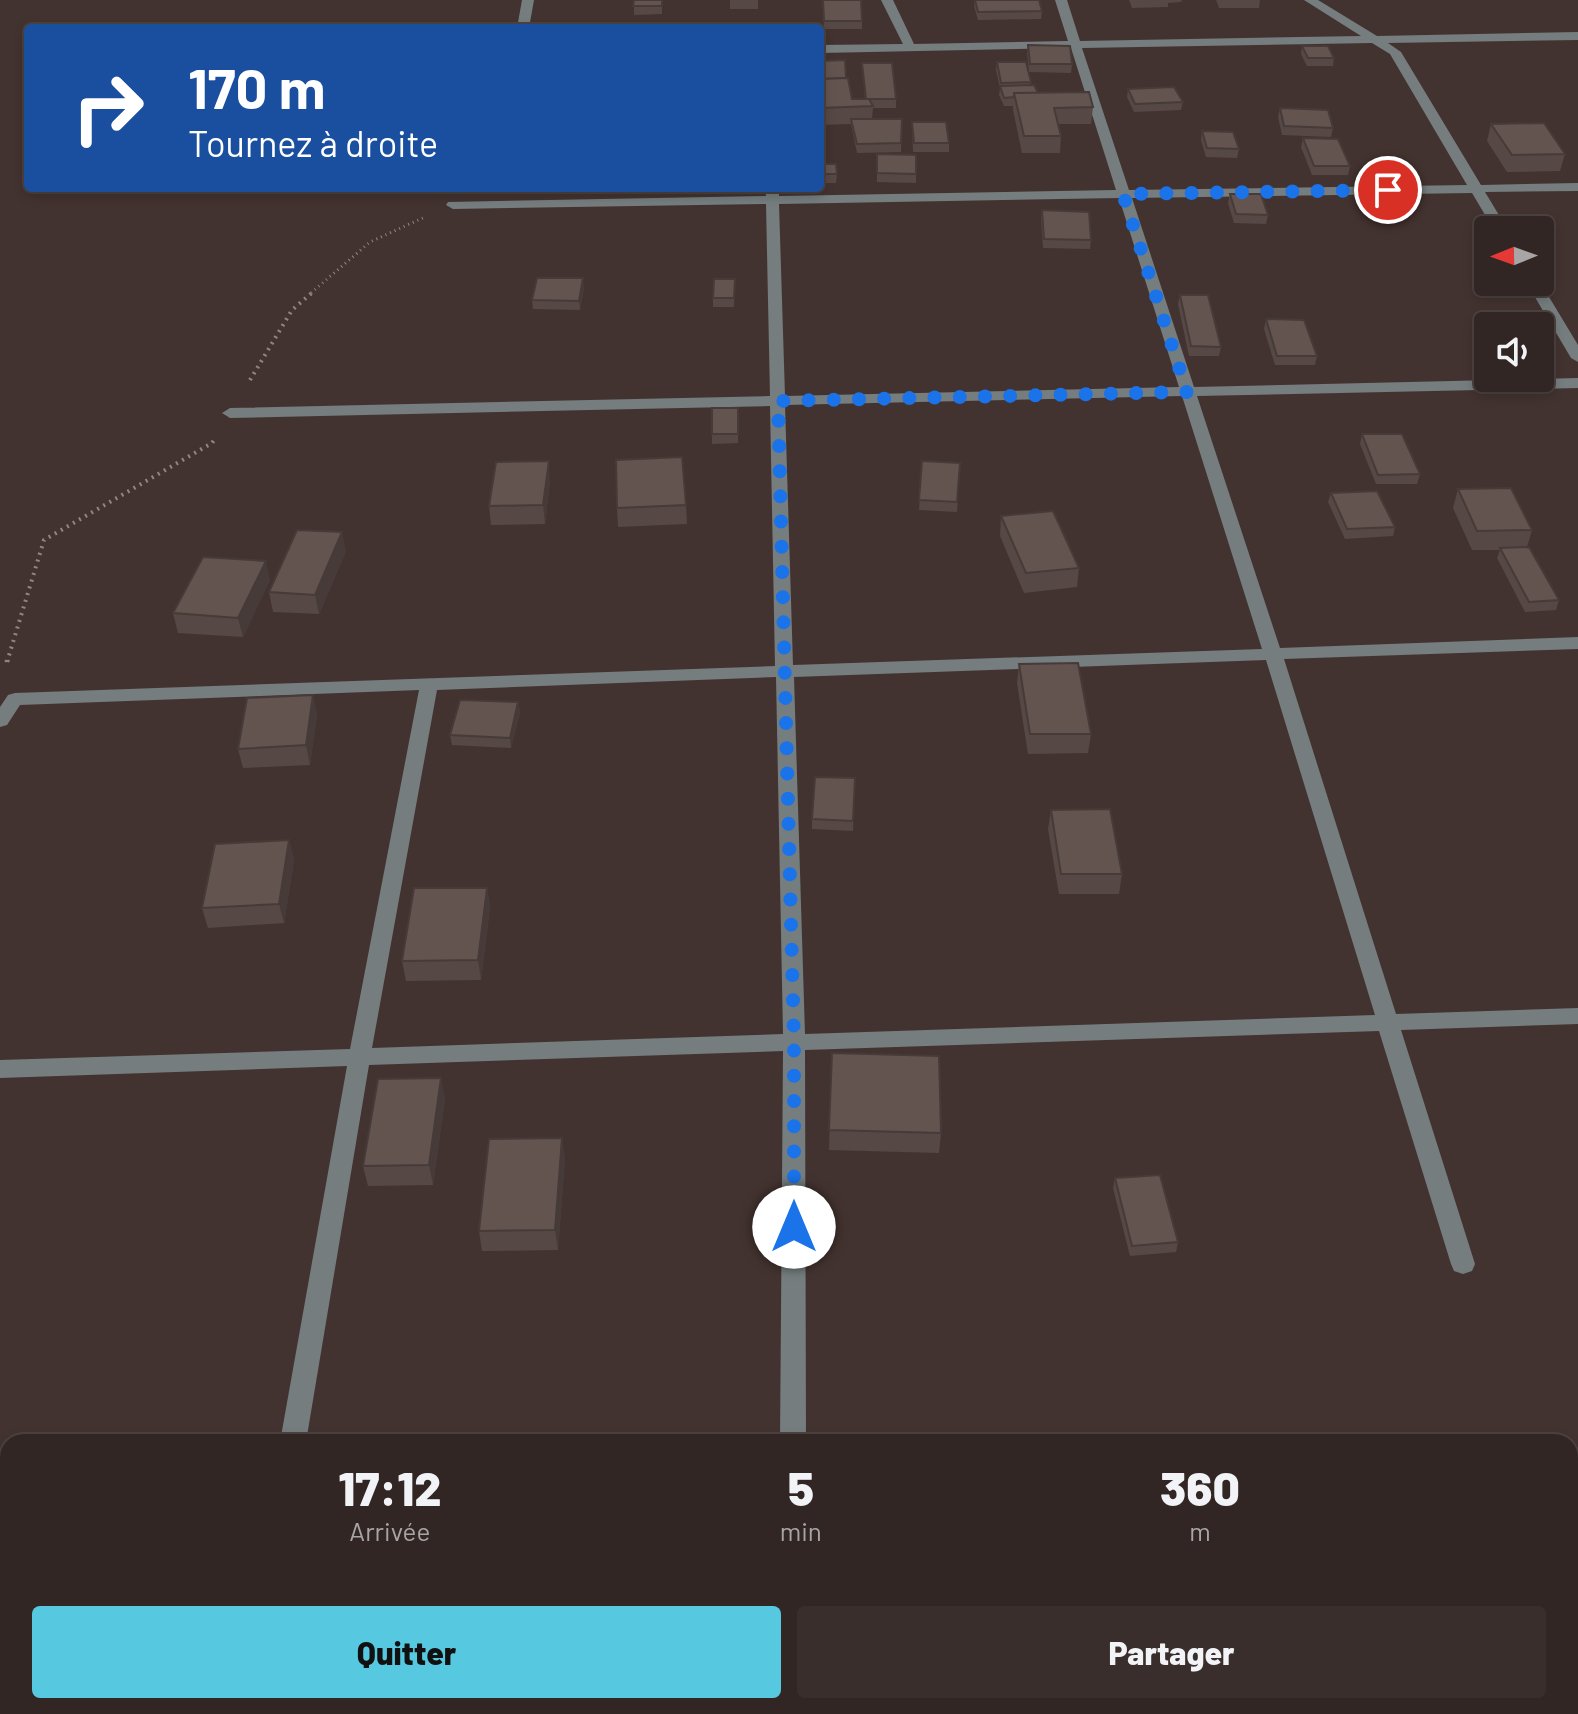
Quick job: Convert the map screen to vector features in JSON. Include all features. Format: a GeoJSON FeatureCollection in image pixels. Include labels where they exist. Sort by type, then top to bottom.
{"type":"FeatureCollection","features":[{"type":"Feature","properties":{"kind":"street"},"geometry":{"type":"LineString","coordinates":[[524,24],[528,0]]}},
{"type":"Feature","properties":{"kind":"street"},"geometry":{"type":"LineString","coordinates":[[887,0],[910,47]]}},
{"type":"Feature","properties":{"kind":"street"},"geometry":{"type":"LineString","coordinates":[[1061,0],[1273,654],[1463,1264]]}},
{"type":"Feature","properties":{"kind":"street"},"geometry":{"type":"LineString","coordinates":[[1310,0],[1395,52],[1493,216]]}},
{"type":"Feature","properties":{"kind":"street"},"geometry":{"type":"LineString","coordinates":[[824,49],[1578,36]]}},
{"type":"Feature","properties":{"kind":"street"},"geometry":{"type":"LineString","coordinates":[[453,205],[772,194],[1123,194],[1578,187]]}},
{"type":"Feature","properties":{"kind":"street"},"geometry":{"type":"LineString","coordinates":[[491,204],[493,192]]}},
{"type":"Feature","properties":{"kind":"street"},"geometry":{"type":"LineString","coordinates":[[772,194],[794,1042],[793,1434]]}},
{"type":"Feature","properties":{"kind":"street"},"geometry":{"type":"LineString","coordinates":[[1541,296],[1578,358]]}},
{"type":"Feature","properties":{"kind":"street"},"geometry":{"type":"LineString","coordinates":[[230,413],[1578,383]]}},
{"type":"Feature","properties":{"kind":"street"},"geometry":{"type":"LineString","coordinates":[[0,721],[15,699],[1578,643]]}},
{"type":"Feature","properties":{"kind":"street"},"geometry":{"type":"LineString","coordinates":[[294,1434],[429,684]]}},
{"type":"Feature","properties":{"kind":"street"},"geometry":{"type":"LineString","coordinates":[[0,1069],[1578,1016]]}},
{"type":"Feature","properties":{"kind":"path"},"geometry":{"type":"LineString","coordinates":[[15,699],[7,660],[44,540],[212,443],[292,310],[370,242],[453,205]]}},
{"type":"Feature","properties":{"kind":"building"},"geometry":{"type":"Polygon","coordinates":[[[634,0],[662,0],[662,6],[633,6],[634,0]]]}},
{"type":"Feature","properties":{"kind":"building"},"geometry":{"type":"Polygon","coordinates":[[[823,0],[861,0],[862,21],[824,21],[823,0]]]}},
{"type":"Feature","properties":{"kind":"building"},"geometry":{"type":"Polygon","coordinates":[[[975,0],[1039,0],[1042,11],[978,12],[975,0]]]}},
{"type":"Feature","properties":{"kind":"building"},"geometry":{"type":"Polygon","coordinates":[[[1028,45],[1070,46],[1072,64],[1030,64],[1028,45]]]}},
{"type":"Feature","properties":{"kind":"building"},"geometry":{"type":"Polygon","coordinates":[[[1302,46],[1328,46],[1334,58],[1308,58],[1302,46]]]}},
{"type":"Feature","properties":{"kind":"building"},"geometry":{"type":"Polygon","coordinates":[[[845,60],[846,78],[824,79],[824,61],[845,60]]]}},
{"type":"Feature","properties":{"kind":"building"},"geometry":{"type":"Polygon","coordinates":[[[997,62],[1026,62],[1031,82],[1001,83],[997,62]]]}},
{"type":"Feature","properties":{"kind":"building"},"geometry":{"type":"Polygon","coordinates":[[[862,63],[892,63],[896,99],[866,99],[862,63]]]}},
{"type":"Feature","properties":{"kind":"building"},"geometry":{"type":"Polygon","coordinates":[[[848,78],[852,99],[869,99],[873,106],[824,108],[824,79],[848,78]]]}},
{"type":"Feature","properties":{"kind":"building"},"geometry":{"type":"Polygon","coordinates":[[[1034,85],[1038,93],[1014,93],[1014,97],[1004,98],[1000,86],[1034,85]]]}},
{"type":"Feature","properties":{"kind":"building"},"geometry":{"type":"Polygon","coordinates":[[[1174,87],[1183,102],[1135,104],[1128,89],[1174,87]]]}},
{"type":"Feature","properties":{"kind":"building"},"geometry":{"type":"Polygon","coordinates":[[[1089,92],[1093,107],[1054,108],[1061,136],[1024,136],[1014,93],[1089,92]]]}},
{"type":"Feature","properties":{"kind":"building"},"geometry":{"type":"Polygon","coordinates":[[[1280,108],[1328,110],[1333,128],[1284,126],[1280,108]]]}},
{"type":"Feature","properties":{"kind":"building"},"geometry":{"type":"Polygon","coordinates":[[[851,119],[902,119],[901,143],[857,144],[851,119]]]}},
{"type":"Feature","properties":{"kind":"building"},"geometry":{"type":"Polygon","coordinates":[[[912,122],[946,122],[949,143],[914,143],[912,122]]]}},
{"type":"Feature","properties":{"kind":"building"},"geometry":{"type":"Polygon","coordinates":[[[1544,123],[1565,154],[1512,155],[1491,124],[1544,123]]]}},
{"type":"Feature","properties":{"kind":"building"},"geometry":{"type":"Polygon","coordinates":[[[1202,131],[1233,132],[1239,149],[1207,148],[1202,131]]]}},
{"type":"Feature","properties":{"kind":"building"},"geometry":{"type":"Polygon","coordinates":[[[1303,138],[1338,139],[1350,166],[1314,166],[1303,138]]]}},
{"type":"Feature","properties":{"kind":"building"},"geometry":{"type":"Polygon","coordinates":[[[877,154],[916,155],[916,174],[877,173],[877,154]]]}},
{"type":"Feature","properties":{"kind":"building"},"geometry":{"type":"Polygon","coordinates":[[[824,164],[836,164],[837,174],[824,174],[824,164]]]}},
{"type":"Feature","properties":{"kind":"building"},"geometry":{"type":"Polygon","coordinates":[[[1230,194],[1261,194],[1268,215],[1236,214],[1230,194]]]}},
{"type":"Feature","properties":{"kind":"building"},"geometry":{"type":"Polygon","coordinates":[[[1042,210],[1089,212],[1091,240],[1044,239],[1042,210]]]}},
{"type":"Feature","properties":{"kind":"building"},"geometry":{"type":"Polygon","coordinates":[[[537,278],[583,278],[579,301],[532,300],[537,278]]]}},
{"type":"Feature","properties":{"kind":"building"},"geometry":{"type":"Polygon","coordinates":[[[714,279],[735,279],[734,298],[713,298],[714,279]]]}},
{"type":"Feature","properties":{"kind":"building"},"geometry":{"type":"Polygon","coordinates":[[[1180,295],[1208,295],[1221,347],[1191,346],[1180,295]]]}},
{"type":"Feature","properties":{"kind":"building"},"geometry":{"type":"Polygon","coordinates":[[[1266,319],[1304,320],[1317,356],[1277,356],[1266,319]]]}},
{"type":"Feature","properties":{"kind":"building"},"geometry":{"type":"Polygon","coordinates":[[[712,408],[738,408],[738,434],[712,434],[712,408]]]}},
{"type":"Feature","properties":{"kind":"building"},"geometry":{"type":"Polygon","coordinates":[[[1362,434],[1402,434],[1420,474],[1378,475],[1362,434]]]}},
{"type":"Feature","properties":{"kind":"building"},"geometry":{"type":"Polygon","coordinates":[[[682,457],[686,505],[617,508],[616,460],[682,457]]]}},
{"type":"Feature","properties":{"kind":"building"},"geometry":{"type":"Polygon","coordinates":[[[549,461],[543,505],[489,506],[496,462],[549,461]]]}},
{"type":"Feature","properties":{"kind":"building"},"geometry":{"type":"Polygon","coordinates":[[[922,461],[960,463],[957,502],[919,500],[922,461]]]}},
{"type":"Feature","properties":{"kind":"building"},"geometry":{"type":"Polygon","coordinates":[[[1511,488],[1532,530],[1477,531],[1458,489],[1511,488]]]}},
{"type":"Feature","properties":{"kind":"building"},"geometry":{"type":"Polygon","coordinates":[[[1377,491],[1395,527],[1347,529],[1331,493],[1377,491]]]}},
{"type":"Feature","properties":{"kind":"building"},"geometry":{"type":"Polygon","coordinates":[[[1053,511],[1079,568],[1026,573],[1001,516],[1053,511]]]}},
{"type":"Feature","properties":{"kind":"building"},"geometry":{"type":"Polygon","coordinates":[[[297,530],[342,532],[315,595],[269,592],[297,530]]]}},
{"type":"Feature","properties":{"kind":"building"},"geometry":{"type":"Polygon","coordinates":[[[1529,547],[1559,600],[1529,602],[1500,548],[1529,547]]]}},
{"type":"Feature","properties":{"kind":"building"},"geometry":{"type":"Polygon","coordinates":[[[203,557],[266,561],[238,618],[173,613],[203,557]]]}},
{"type":"Feature","properties":{"kind":"building"},"geometry":{"type":"Polygon","coordinates":[[[1078,663],[1091,734],[1030,734],[1019,664],[1078,663]]]}},
{"type":"Feature","properties":{"kind":"building"},"geometry":{"type":"Polygon","coordinates":[[[313,695],[306,745],[238,749],[247,698],[313,695]]]}},
{"type":"Feature","properties":{"kind":"building"},"geometry":{"type":"Polygon","coordinates":[[[460,700],[518,702],[510,738],[450,735],[460,700]]]}},
{"type":"Feature","properties":{"kind":"building"},"geometry":{"type":"Polygon","coordinates":[[[815,777],[855,778],[853,821],[812,819],[815,777]]]}},
{"type":"Feature","properties":{"kind":"building"},"geometry":{"type":"Polygon","coordinates":[[[1110,809],[1122,874],[1061,874],[1051,810],[1110,809]]]}},
{"type":"Feature","properties":{"kind":"building"},"geometry":{"type":"Polygon","coordinates":[[[289,840],[279,904],[202,908],[215,844],[289,840]]]}},
{"type":"Feature","properties":{"kind":"building"},"geometry":{"type":"Polygon","coordinates":[[[414,888],[487,888],[478,960],[402,961],[414,888]]]}},
{"type":"Feature","properties":{"kind":"building"},"geometry":{"type":"Polygon","coordinates":[[[832,1053],[939,1056],[941,1133],[829,1130],[832,1053]]]}},
{"type":"Feature","properties":{"kind":"building"},"geometry":{"type":"Polygon","coordinates":[[[441,1078],[429,1165],[363,1166],[378,1079],[441,1078]]]}},
{"type":"Feature","properties":{"kind":"building"},"geometry":{"type":"Polygon","coordinates":[[[562,1138],[555,1230],[479,1231],[489,1139],[562,1138]]]}},
{"type":"Feature","properties":{"kind":"building"},"geometry":{"type":"Polygon","coordinates":[[[1160,1175],[1178,1242],[1132,1246],[1115,1178],[1160,1175]]]}},
{"type":"Feature","properties":{"kind":"route"},"geometry":{"type":"LineString","coordinates":[[794,1227],[794,1042],[778,401],[1187,392],[1123,194],[1388,190]]}}]}
